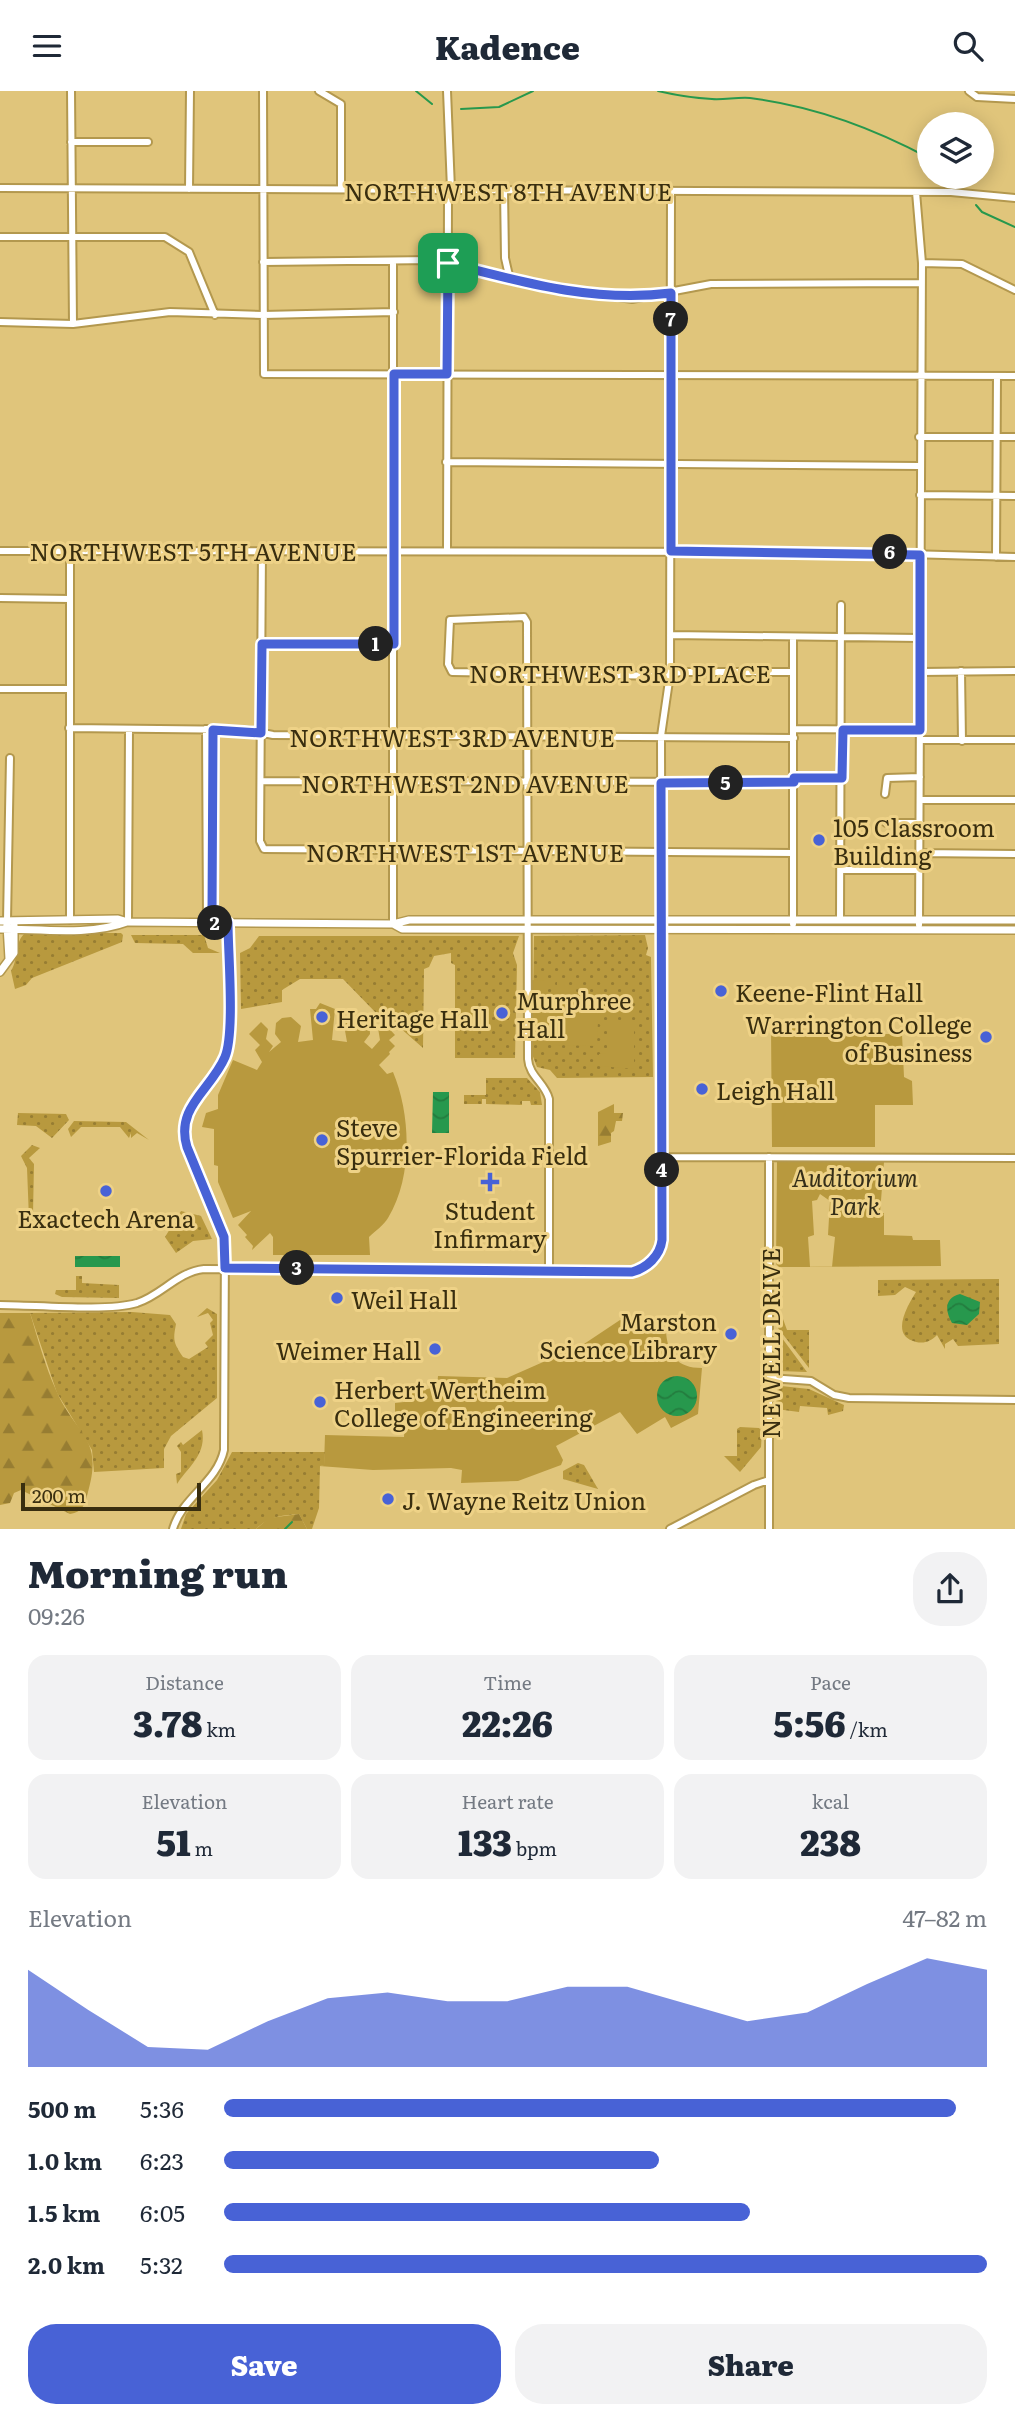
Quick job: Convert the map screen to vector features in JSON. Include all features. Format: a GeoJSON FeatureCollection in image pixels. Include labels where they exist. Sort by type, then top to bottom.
{"type":"FeatureCollection","features":[{"type":"Feature","properties":{"kind":"main road"},"geometry":{"type":"LineString","coordinates":[[7,923],[118,919],[128,922],[393,924],[402,920],[526,925],[661,925],[840,920],[1015,920]]}},
{"type":"Feature","properties":{"kind":"main road"},"geometry":{"type":"LineString","coordinates":[[7,923],[71,930],[116,926],[128,922]]}},
{"type":"Feature","properties":{"kind":"main road"},"geometry":{"type":"LineString","coordinates":[[0,972],[9,959],[7,923]]}},
{"type":"Feature","properties":{"kind":"main road"},"geometry":{"type":"LineString","coordinates":[[661,925],[793,930],[1015,930]]}},
{"type":"Feature","properties":{"kind":"street"},"geometry":{"type":"LineString","coordinates":[[71,91],[71,188],[75,237],[73,324]]}},
{"type":"Feature","properties":{"kind":"street"},"geometry":{"type":"LineString","coordinates":[[189,189],[191,91]]}},
{"type":"Feature","properties":{"kind":"street"},"geometry":{"type":"LineString","coordinates":[[263,91],[264,374],[1015,376]]}},
{"type":"Feature","properties":{"kind":"street"},"geometry":{"type":"LineString","coordinates":[[319,91],[341,104],[341,189]]}},
{"type":"Feature","properties":{"kind":"street"},"geometry":{"type":"LineString","coordinates":[[447,91],[451,189],[448,196],[447,550]]}},
{"type":"Feature","properties":{"kind":"street"},"geometry":{"type":"LineString","coordinates":[[969,91],[977,97],[1015,99]]}},
{"type":"Feature","properties":{"kind":"street"},"geometry":{"type":"LineString","coordinates":[[71,142],[148,142]]}},
{"type":"Feature","properties":{"kind":"street","name":"NORTHWEST 8TH AVENUE"},"geometry":{"type":"LineString","coordinates":[[0,188],[916,192],[988,193],[1015,198]]}},
{"type":"Feature","properties":{"kind":"street"},"geometry":{"type":"LineString","coordinates":[[504,190],[505,258],[510,280]]}},
{"type":"Feature","properties":{"kind":"street"},"geometry":{"type":"LineString","coordinates":[[0,1304],[130,1304],[153,1296],[189,1272],[225,1268],[632,1272],[643,1268],[658,1254],[662,1244],[661,736],[670,674],[671,191]]}},
{"type":"Feature","properties":{"kind":"street"},"geometry":{"type":"LineString","coordinates":[[916,192],[922,264],[919,376],[919,930]]}},
{"type":"Feature","properties":{"kind":"street"},"geometry":{"type":"LineString","coordinates":[[0,237],[165,237],[189,251],[215,315]]}},
{"type":"Feature","properties":{"kind":"street"},"geometry":{"type":"LineString","coordinates":[[263,262],[448,263],[510,280],[632,299],[711,284],[921,283]]}},
{"type":"Feature","properties":{"kind":"street"},"geometry":{"type":"LineString","coordinates":[[393,262],[393,924]]}},
{"type":"Feature","properties":{"kind":"street"},"geometry":{"type":"LineString","coordinates":[[922,264],[962,264],[1015,290]]}},
{"type":"Feature","properties":{"kind":"street"},"geometry":{"type":"LineString","coordinates":[[0,323],[73,324],[170,312],[215,315],[394,312]]}},
{"type":"Feature","properties":{"kind":"street"},"geometry":{"type":"LineString","coordinates":[[996,557],[997,376]]}},
{"type":"Feature","properties":{"kind":"street"},"geometry":{"type":"LineString","coordinates":[[919,437],[1015,437]]}},
{"type":"Feature","properties":{"kind":"street"},"geometry":{"type":"LineString","coordinates":[[446,462],[919,466]]}},
{"type":"Feature","properties":{"kind":"street"},"geometry":{"type":"LineString","coordinates":[[920,495],[1015,496]]}},
{"type":"Feature","properties":{"kind":"street"},"geometry":{"type":"LineString","coordinates":[[262,549],[262,781]]}},
{"type":"Feature","properties":{"kind":"street","name":"NORTHWEST 5TH AVENUE"},"geometry":{"type":"LineString","coordinates":[[0,551],[394,549],[1015,557]]}},
{"type":"Feature","properties":{"kind":"street"},"geometry":{"type":"LineString","coordinates":[[69,550],[70,920]]}},
{"type":"Feature","properties":{"kind":"street"},"geometry":{"type":"LineString","coordinates":[[0,599],[70,599]]}},
{"type":"Feature","properties":{"kind":"street"},"geometry":{"type":"LineString","coordinates":[[840,920],[843,730],[841,605]]}},
{"type":"Feature","properties":{"kind":"street","name":"NORTHWEST 3RD PLACE"},"geometry":{"type":"LineString","coordinates":[[527,675],[524,617],[450,620],[449,667],[452,672],[527,675],[793,672]]}},
{"type":"Feature","properties":{"kind":"street"},"geometry":{"type":"LineString","coordinates":[[670,635],[920,638]]}},
{"type":"Feature","properties":{"kind":"street"},"geometry":{"type":"LineString","coordinates":[[793,637],[793,930]]}},
{"type":"Feature","properties":{"kind":"street"},"geometry":{"type":"LineString","coordinates":[[262,644],[394,644]]}},
{"type":"Feature","properties":{"kind":"street"},"geometry":{"type":"LineString","coordinates":[[961,671],[962,741]]}},
{"type":"Feature","properties":{"kind":"street"},"geometry":{"type":"LineString","coordinates":[[920,672],[1015,671]]}},
{"type":"Feature","properties":{"kind":"street"},"geometry":{"type":"LineString","coordinates":[[527,675],[528,1069],[545,1088],[549,1099],[549,1271]]}},
{"type":"Feature","properties":{"kind":"street"},"geometry":{"type":"LineString","coordinates":[[0,689],[70,689]]}},
{"type":"Feature","properties":{"kind":"street","name":"NORTHWEST 3RD AVENUE"},"geometry":{"type":"LineString","coordinates":[[69,728],[393,735],[794,738]]}},
{"type":"Feature","properties":{"kind":"street"},"geometry":{"type":"LineString","coordinates":[[128,922],[129,729]]}},
{"type":"Feature","properties":{"kind":"street"},"geometry":{"type":"LineString","coordinates":[[207,922],[210,729]]}},
{"type":"Feature","properties":{"kind":"street"},"geometry":{"type":"LineString","coordinates":[[794,729],[920,730]]}},
{"type":"Feature","properties":{"kind":"street"},"geometry":{"type":"LineString","coordinates":[[921,740],[1015,740]]}},
{"type":"Feature","properties":{"kind":"street"},"geometry":{"type":"LineString","coordinates":[[7,923],[10,758]]}},
{"type":"Feature","properties":{"kind":"street"},"geometry":{"type":"LineString","coordinates":[[885,795],[887,778],[920,777]]}},
{"type":"Feature","properties":{"kind":"street","name":"NORTHWEST 2ND AVENUE"},"geometry":{"type":"LineString","coordinates":[[262,781],[661,783],[842,778]]}},
{"type":"Feature","properties":{"kind":"street","name":"NORTHWEST 1ST AVENUE"},"geometry":{"type":"LineString","coordinates":[[262,781],[260,843],[263,848],[793,853]]}},
{"type":"Feature","properties":{"kind":"street"},"geometry":{"type":"LineString","coordinates":[[920,800],[1015,800]]}},
{"type":"Feature","properties":{"kind":"street"},"geometry":{"type":"LineString","coordinates":[[886,823],[920,823]]}},
{"type":"Feature","properties":{"kind":"street"},"geometry":{"type":"LineString","coordinates":[[920,853],[1015,854]]}},
{"type":"Feature","properties":{"kind":"street"},"geometry":{"type":"LineString","coordinates":[[842,870],[920,870]]}},
{"type":"Feature","properties":{"kind":"street"},"geometry":{"type":"LineString","coordinates":[[173,1529],[184,1506],[218,1468],[224,1450],[224,1237],[187,1147],[184,1132],[190,1106],[212,1081],[227,1051],[228,923]]}},
{"type":"Feature","properties":{"kind":"street"},"geometry":{"type":"LineString","coordinates":[[662,1157],[1015,1158]]}},
{"type":"Feature","properties":{"kind":"street","name":"NEWELL DRIVE"},"geometry":{"type":"LineString","coordinates":[[769,1157],[769,1529]]}},
{"type":"Feature","properties":{"kind":"street"},"geometry":{"type":"LineString","coordinates":[[769,1378],[811,1381],[834,1395],[849,1398],[1015,1400]]}},
{"type":"Feature","properties":{"kind":"street"},"geometry":{"type":"LineString","coordinates":[[670,1529],[754,1485],[769,1480]]}},
{"type":"Feature","properties":{"kind":"green space"},"geometry":{"type":"Polygon","coordinates":[[[25,933],[123,935],[122,942],[32,978],[26,985],[15,989],[11,971],[19,941],[25,933]]]}},
{"type":"Feature","properties":{"kind":"green space"},"geometry":{"type":"Polygon","coordinates":[[[131,935],[204,935],[208,948],[220,953],[193,953],[183,944],[135,943],[131,935]]]}},
{"type":"Feature","properties":{"kind":"green space"},"geometry":{"type":"Polygon","coordinates":[[[645,935],[648,948],[646,955],[651,957],[653,1077],[557,1078],[550,1070],[537,1067],[532,1054],[534,936],[645,935]]]}},
{"type":"Feature","properties":{"kind":"green space"},"geometry":{"type":"Polygon","coordinates":[[[259,936],[519,936],[513,953],[517,965],[515,1058],[455,1058],[455,965],[451,963],[451,953],[434,956],[429,967],[424,969],[423,1048],[382,1012],[378,1015],[343,979],[300,979],[282,990],[282,1002],[241,1009],[240,953],[250,948],[259,936]]]}},
{"type":"Feature","properties":{"kind":"green space"},"geometry":{"type":"Polygon","coordinates":[[[531,980],[546,981],[546,1026],[531,1026],[531,980]]]}},
{"type":"Feature","properties":{"kind":"green space"},"geometry":{"type":"Polygon","coordinates":[[[557,981],[566,981],[566,998],[571,999],[571,1005],[580,1005],[584,993],[599,993],[597,1046],[557,1045],[557,981]]]}},
{"type":"Feature","properties":{"kind":"green space"},"geometry":{"type":"Polygon","coordinates":[[[320,1003],[335,1009],[332,1040],[347,1042],[344,1025],[355,1017],[362,1018],[368,1024],[370,1034],[364,1042],[372,1049],[380,1040],[378,1028],[383,1022],[395,1035],[389,1040],[395,1046],[379,1065],[387,1074],[393,1072],[399,1089],[406,1126],[405,1165],[402,1184],[388,1218],[369,1237],[370,1255],[273,1255],[273,1237],[270,1233],[252,1250],[253,1246],[245,1237],[247,1235],[238,1225],[251,1211],[233,1218],[218,1182],[218,1166],[214,1165],[214,1129],[202,1127],[206,1113],[218,1109],[218,1095],[233,1060],[257,1070],[262,1062],[255,1050],[260,1045],[249,1034],[261,1022],[268,1029],[266,1039],[273,1046],[269,1052],[281,1042],[275,1034],[276,1023],[282,1018],[291,1017],[301,1026],[298,1042],[313,1040],[310,1009],[316,1009],[320,1003]]]}},
{"type":"Feature","properties":{"kind":"green space"},"geometry":{"type":"Polygon","coordinates":[[[607,1020],[634,1020],[634,1069],[599,1066],[599,1054],[607,1053],[607,1020]]]}},
{"type":"Feature","properties":{"kind":"green space"},"geometry":{"type":"Polygon","coordinates":[[[771,1027],[804,1027],[804,1034],[902,1034],[904,1077],[912,1081],[913,1105],[875,1105],[875,1147],[772,1147],[771,1027]]]}},
{"type":"Feature","properties":{"kind":"green space"},"geometry":{"type":"Polygon","coordinates":[[[486,1078],[527,1078],[540,1092],[542,1105],[531,1105],[530,1101],[522,1101],[522,1105],[486,1104],[486,1099],[482,1099],[482,1104],[464,1104],[464,1095],[486,1095],[486,1078]]]}},
{"type":"Feature","properties":{"kind":"green space"},"geometry":{"type":"Polygon","coordinates":[[[614,1104],[614,1113],[623,1113],[622,1121],[616,1121],[611,1142],[598,1146],[598,1112],[614,1104]]]}},
{"type":"Feature","properties":{"kind":"green space"},"geometry":{"type":"Polygon","coordinates":[[[18,1113],[66,1114],[69,1120],[52,1138],[36,1126],[17,1125],[18,1113]]]}},
{"type":"Feature","properties":{"kind":"green space"},"geometry":{"type":"Polygon","coordinates":[[[74,1121],[126,1122],[149,1140],[137,1133],[131,1138],[131,1133],[129,1138],[120,1127],[81,1127],[71,1137],[68,1129],[74,1121]]]}},
{"type":"Feature","properties":{"kind":"green space"},"geometry":{"type":"Polygon","coordinates":[[[32,1145],[40,1148],[29,1158],[34,1164],[33,1214],[29,1219],[27,1168],[21,1156],[32,1145]]]}},
{"type":"Feature","properties":{"kind":"green space","name":"Auditorium Park"},"geometry":{"type":"Polygon","coordinates":[[[777,1162],[884,1162],[880,1213],[884,1213],[884,1235],[912,1236],[913,1240],[940,1240],[941,1266],[832,1267],[835,1237],[828,1235],[830,1201],[820,1194],[817,1200],[812,1201],[814,1235],[808,1237],[810,1267],[779,1267],[776,1264],[777,1162]]]}},
{"type":"Feature","properties":{"kind":"green space"},"geometry":{"type":"Polygon","coordinates":[[[181,1211],[201,1216],[212,1239],[193,1241],[176,1253],[165,1237],[181,1211]]]}},
{"type":"Feature","properties":{"kind":"green space"},"geometry":{"type":"Polygon","coordinates":[[[76,1276],[82,1276],[82,1283],[119,1285],[119,1298],[62,1297],[55,1294],[56,1290],[76,1290],[76,1276]]]}},
{"type":"Feature","properties":{"kind":"green space"},"geometry":{"type":"Polygon","coordinates":[[[999,1279],[999,1344],[958,1346],[953,1339],[945,1344],[945,1349],[937,1335],[922,1343],[908,1339],[903,1333],[903,1320],[916,1292],[905,1287],[895,1295],[878,1296],[878,1280],[999,1279]]]}},
{"type":"Feature","properties":{"kind":"green space"},"geometry":{"type":"Polygon","coordinates":[[[207,1308],[217,1314],[217,1398],[171,1436],[164,1449],[164,1468],[94,1472],[92,1450],[57,1393],[30,1313],[132,1312],[170,1315],[176,1324],[176,1344],[183,1357],[189,1359],[208,1347],[205,1343],[213,1335],[210,1323],[213,1320],[208,1313],[197,1317],[207,1308]]]}},
{"type":"Feature","properties":{"kind":"green space"},"geometry":{"type":"Polygon","coordinates":[[[0,1313],[30,1313],[56,1390],[90,1447],[92,1473],[88,1492],[83,1507],[74,1513],[70,1514],[21,1490],[14,1493],[10,1503],[0,1505],[0,1313]]]}},
{"type":"Feature","properties":{"kind":"green space"},"geometry":{"type":"Polygon","coordinates":[[[779,1319],[783,1319],[787,1330],[809,1330],[809,1368],[778,1328],[779,1319]]]}},
{"type":"Feature","properties":{"kind":"green space"},"geometry":{"type":"Polygon","coordinates":[[[620,1320],[641,1332],[666,1332],[675,1359],[686,1366],[702,1368],[698,1414],[671,1428],[665,1417],[637,1434],[620,1412],[556,1446],[563,1460],[561,1465],[518,1481],[461,1483],[462,1470],[451,1468],[373,1470],[319,1466],[324,1465],[325,1435],[404,1437],[405,1418],[414,1418],[414,1412],[395,1412],[395,1403],[404,1402],[403,1387],[417,1385],[422,1390],[437,1387],[438,1376],[507,1378],[584,1344],[620,1320]]]}},
{"type":"Feature","properties":{"kind":"green space"},"geometry":{"type":"Polygon","coordinates":[[[779,1334],[807,1372],[779,1371],[779,1334]]]}},
{"type":"Feature","properties":{"kind":"green space"},"geometry":{"type":"Polygon","coordinates":[[[781,1386],[809,1389],[844,1405],[843,1411],[828,1415],[827,1408],[800,1406],[799,1412],[776,1409],[776,1390],[781,1386]]]}},
{"type":"Feature","properties":{"kind":"green space"},"geometry":{"type":"Polygon","coordinates":[[[759,1428],[762,1431],[761,1447],[740,1472],[724,1456],[737,1456],[737,1429],[759,1428]]]}},
{"type":"Feature","properties":{"kind":"green space"},"geometry":{"type":"Polygon","coordinates":[[[202,1430],[202,1447],[199,1454],[177,1484],[176,1474],[181,1472],[181,1452],[177,1446],[181,1442],[183,1445],[202,1430]]]}},
{"type":"Feature","properties":{"kind":"green space"},"geometry":{"type":"Polygon","coordinates":[[[232,1452],[325,1452],[324,1465],[320,1466],[319,1508],[312,1529],[307,1529],[299,1514],[276,1517],[256,1529],[181,1529],[186,1514],[217,1480],[232,1452]]]}},
{"type":"Feature","properties":{"kind":"green space"},"geometry":{"type":"Polygon","coordinates":[[[578,1463],[584,1465],[598,1489],[563,1479],[563,1471],[578,1463]]]}},
{"type":"Feature","properties":{"kind":"green space"},"geometry":{"type":"Polygon","coordinates":[[[299,1514],[307,1529],[256,1529],[269,1518],[299,1514]]]}},
{"type":"Feature","properties":{"kind":"water"},"geometry":{"type":"Polygon","coordinates":[[[433,1092],[449,1092],[449,1133],[432,1133],[433,1092]]]}},
{"type":"Feature","properties":{"kind":"water"},"geometry":{"type":"Polygon","coordinates":[[[75,1256],[120,1256],[120,1267],[75,1267],[75,1256]]]}},
{"type":"Feature","properties":{"kind":"water"},"geometry":{"type":"Polygon","coordinates":[[[960,1294],[980,1302],[979,1314],[967,1325],[952,1323],[948,1314],[947,1305],[960,1294]]]}},
{"type":"Feature","properties":{"kind":"water"},"geometry":{"type":"Polygon","coordinates":[[[677,1376],[691,1382],[697,1396],[691,1410],[677,1416],[663,1410],[657,1396],[663,1382],[677,1376]]]}},
{"type":"Feature","properties":{"kind":"waterway"},"geometry":{"type":"LineString","coordinates":[[416,91],[432,104]]}},
{"type":"Feature","properties":{"kind":"waterway"},"geometry":{"type":"LineString","coordinates":[[461,109],[499,107],[533,91]]}},
{"type":"Feature","properties":{"kind":"waterway"},"geometry":{"type":"LineString","coordinates":[[658,91],[705,99],[750,98],[797,107],[865,128],[917,152]]}},
{"type":"Feature","properties":{"kind":"waterway"},"geometry":{"type":"LineString","coordinates":[[976,205],[982,212],[1015,227]]}},
{"type":"Feature","properties":{"kind":"waterway"},"geometry":{"type":"LineString","coordinates":[[285,1529],[292,1522]]}},
{"type":"Feature","properties":{"kind":"place","name":"105 Classroom Building"},"geometry":{"type":"Point","coordinates":[819,840]}},
{"type":"Feature","properties":{"kind":"place","name":"Keene-Flint Hall"},"geometry":{"type":"Point","coordinates":[721,991]}},
{"type":"Feature","properties":{"kind":"place","name":"Murphree Hall"},"geometry":{"type":"Point","coordinates":[502,1013]}},
{"type":"Feature","properties":{"kind":"place","name":"Heritage Hall"},"geometry":{"type":"Point","coordinates":[322,1017]}},
{"type":"Feature","properties":{"kind":"place","name":"Warrington College of Business"},"geometry":{"type":"Point","coordinates":[986,1037]}},
{"type":"Feature","properties":{"kind":"place","name":"Leigh Hall"},"geometry":{"type":"Point","coordinates":[702,1089]}},
{"type":"Feature","properties":{"kind":"place","name":"Steve Spurrier-Florida Field"},"geometry":{"type":"Point","coordinates":[322,1140]}},
{"type":"Feature","properties":{"kind":"place","name":"Student Infirmary"},"geometry":{"type":"Point","coordinates":[490,1182]}},
{"type":"Feature","properties":{"kind":"place","name":"Exactech Arena"},"geometry":{"type":"Point","coordinates":[106,1191]}},
{"type":"Feature","properties":{"kind":"place","name":"Weil Hall"},"geometry":{"type":"Point","coordinates":[337,1298]}},
{"type":"Feature","properties":{"kind":"place","name":"Marston Science Library"},"geometry":{"type":"Point","coordinates":[731,1334]}},
{"type":"Feature","properties":{"kind":"place","name":"Weimer Hall"},"geometry":{"type":"Point","coordinates":[435,1349]}},
{"type":"Feature","properties":{"kind":"place","name":"Herbert Wertheim College of Engineering"},"geometry":{"type":"Point","coordinates":[320,1402]}},
{"type":"Feature","properties":{"kind":"place","name":"J. Wayne Reitz Union"},"geometry":{"type":"Point","coordinates":[388,1499]}},
{"type":"Feature","properties":{"kind":"route"},"geometry":{"type":"LineString","coordinates":[[448,263],[518,282],[582,293],[632,299],[671,293],[671,551],[878,552],[920,555],[920,730],[843,730],[842,778],[794,778],[794,782],[661,783],[662,1240],[660,1251],[647,1265],[632,1272],[225,1268],[224,1237],[184,1136],[188,1110],[216,1075],[225,1057],[228,1042],[228,923],[207,922],[212,913],[213,730],[248,730],[261,733],[262,644],[394,644],[394,374],[447,374],[448,263]]}}]}
